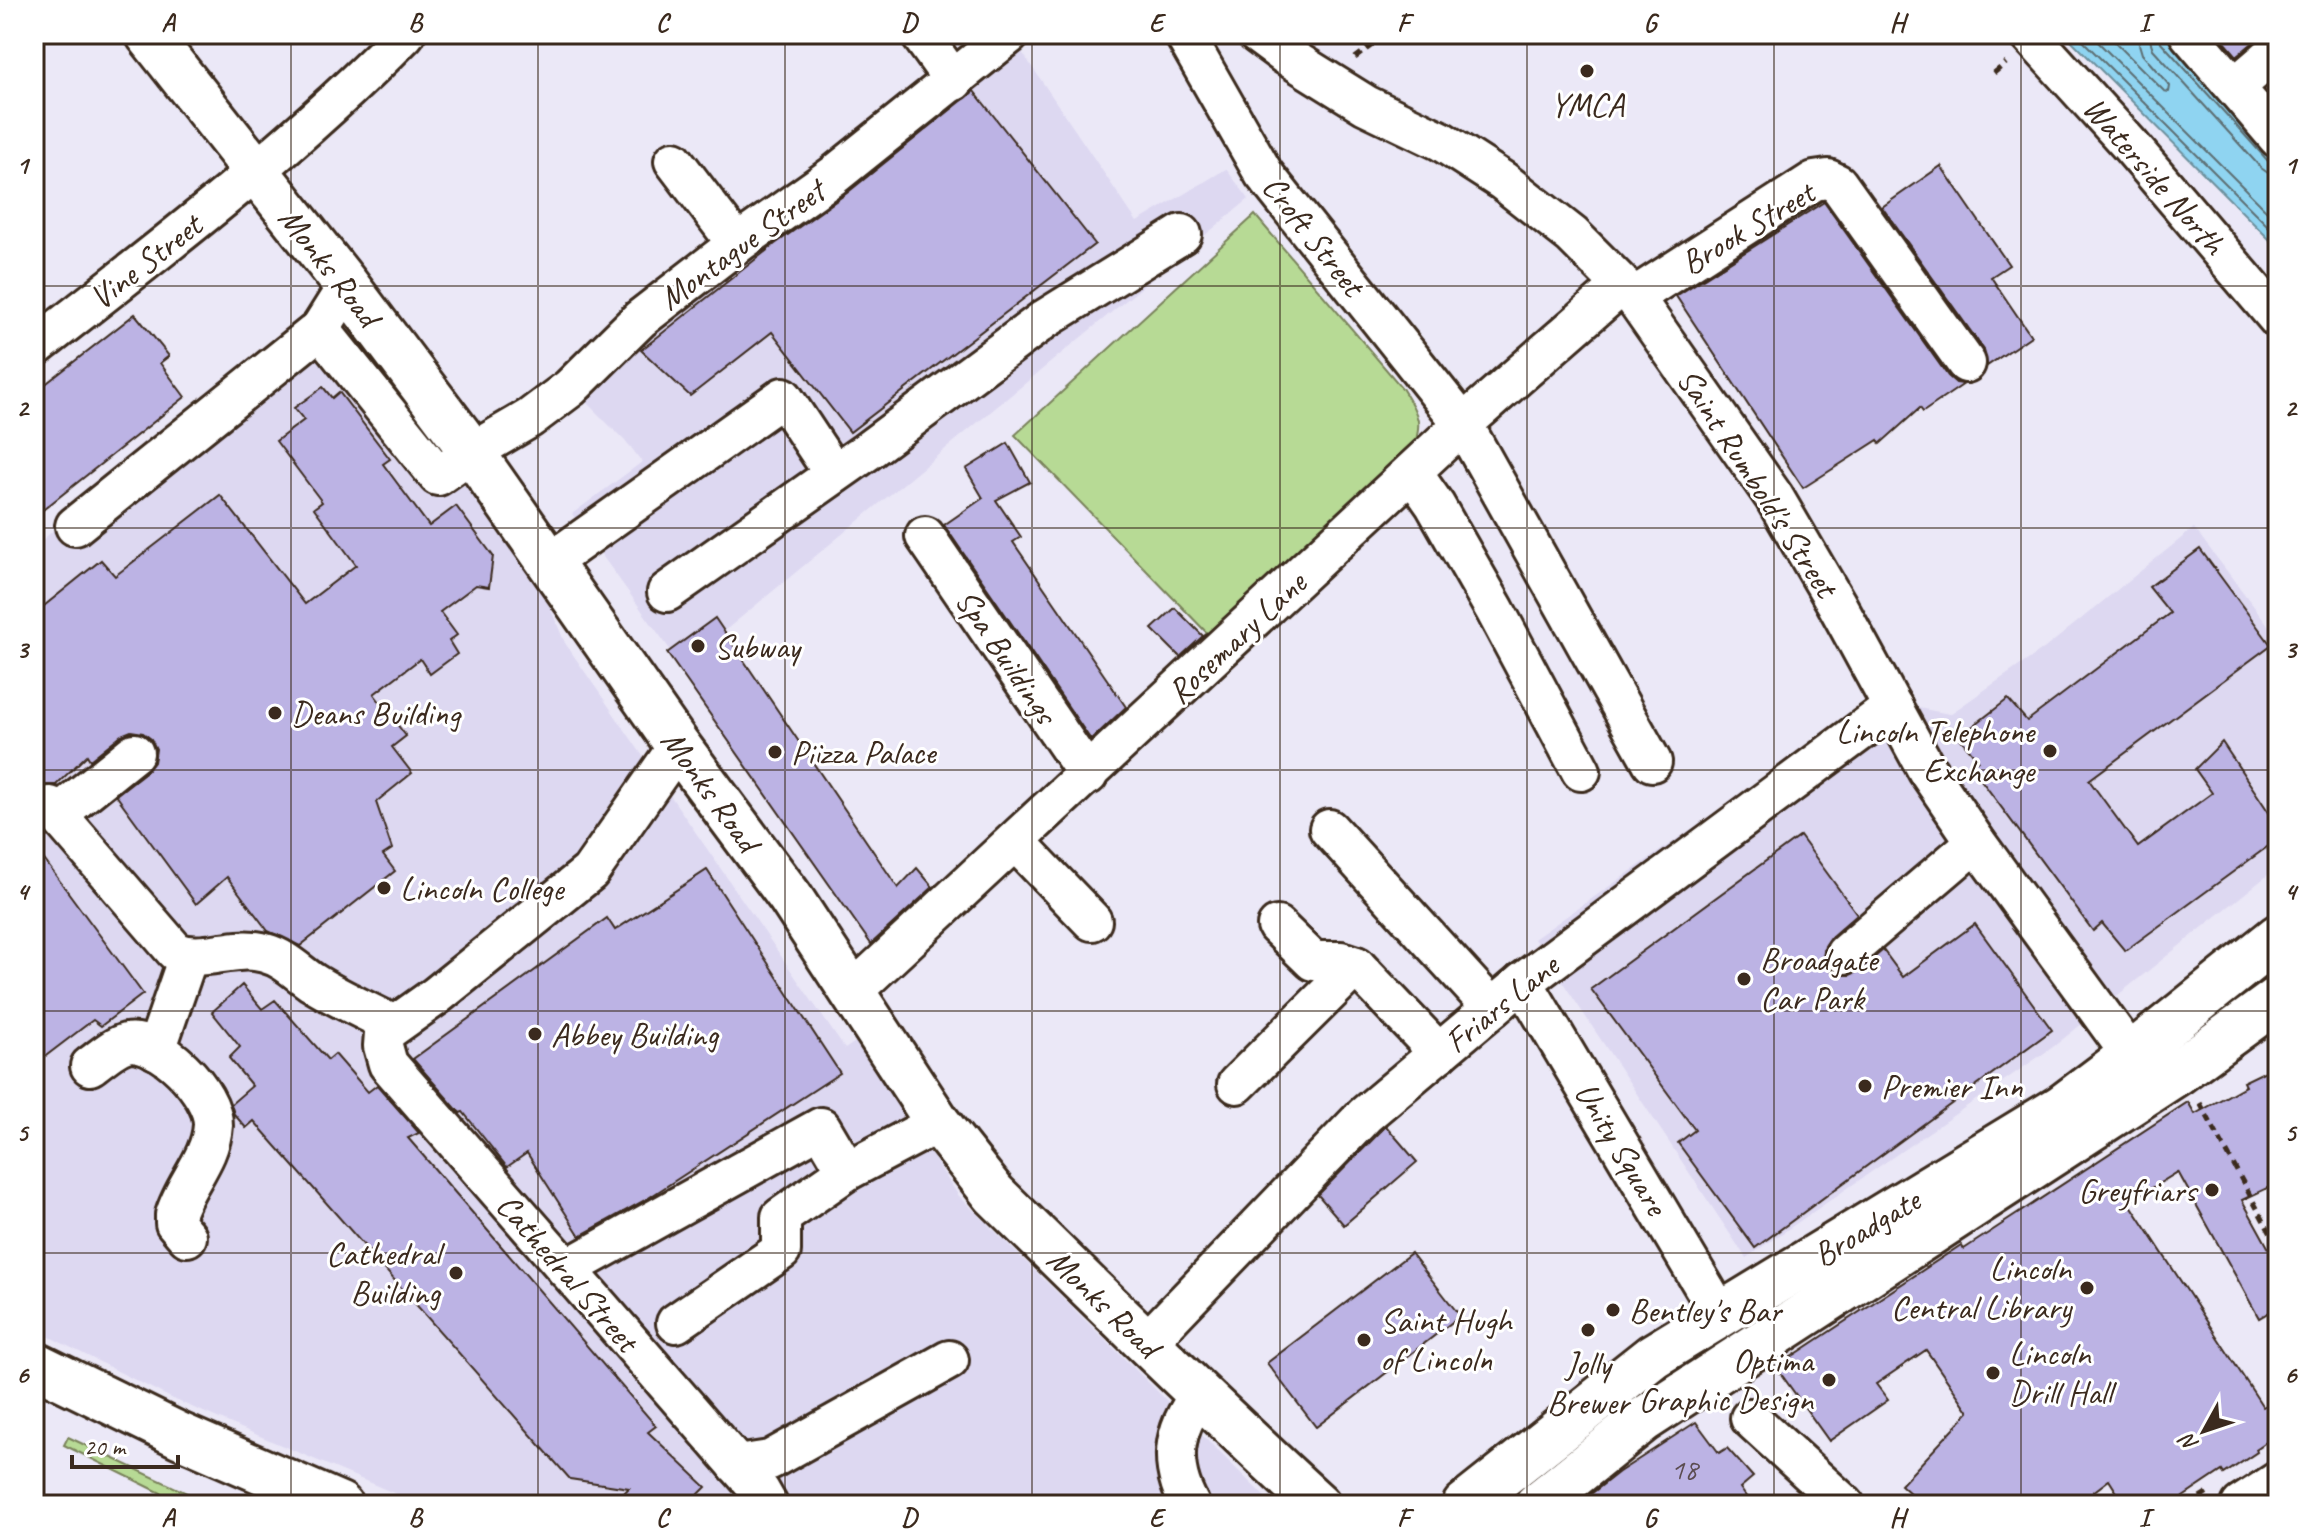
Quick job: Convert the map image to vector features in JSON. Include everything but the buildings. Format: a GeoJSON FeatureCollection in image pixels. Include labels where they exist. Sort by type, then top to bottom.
{"type":"FeatureCollection","features":[{"type":"Feature","properties":{"kind":"main road","name":"Monks Road"},"geometry":{"type":"LineString","coordinates":[[148,34],[347,286],[472,452],[678,746],[790,897],[938,1123],[994,1194],[1318,1505]]}},
{"type":"Feature","properties":{"kind":"main road","name":"Broadgate"},"geometry":{"type":"LineString","coordinates":[[1465,1505],[1653,1356],[2062,1107],[2272,941]]}},
{"type":"Feature","properties":{"kind":"main road","name":"Broadgate"},"geometry":{"type":"LineString","coordinates":[[1537,1505],[1643,1420],[2178,1072],[2272,1007]]}},
{"type":"Feature","properties":{"kind":"main road"},"geometry":{"type":"LineString","coordinates":[[34,1364],[179,1435],[340,1505]]}},
{"type":"Feature","properties":{"kind":"street","name":"Vine Street"},"geometry":{"type":"LineString","coordinates":[[34,348],[257,173],[362,78],[405,34]]}},
{"type":"Feature","properties":{"kind":"street"},"geometry":{"type":"LineString","coordinates":[[920,34],[954,81]]}},
{"type":"Feature","properties":{"kind":"street","name":"Montague Street"},"geometry":{"type":"LineString","coordinates":[[320,329],[438,476],[530,418],[570,388],[640,319],[737,244],[833,176],[1010,34]]}},
{"type":"Feature","properties":{"kind":"street","name":"Croft Street"},"geometry":{"type":"LineString","coordinates":[[1184,34],[1264,174],[1463,424],[1652,762]]}},
{"type":"Feature","properties":{"kind":"street","name":"Saint Rumbold's Street"},"geometry":{"type":"LineString","coordinates":[[1257,34],[1366,105],[1441,141],[1503,181],[1572,235],[1628,292],[1774,497],[1927,770],[2131,1055]]}},
{"type":"Feature","properties":{"kind":"street","name":"Waterside North"},"geometry":{"type":"LineString","coordinates":[[2029,34],[2129,144],[2278,319]]}},
{"type":"Feature","properties":{"kind":"street"},"geometry":{"type":"LineString","coordinates":[[2189,34],[2278,138]]}},
{"type":"Feature","properties":{"kind":"street"},"geometry":{"type":"LineString","coordinates":[[2236,86],[2278,50]]}},
{"type":"Feature","properties":{"kind":"street"},"geometry":{"type":"LineString","coordinates":[[674,161],[737,244]]}},
{"type":"Feature","properties":{"kind":"street","name":"Brook Street"},"geometry":{"type":"LineString","coordinates":[[1628,292],[1814,181],[1828,179],[1838,184],[1966,363]]}},
{"type":"Feature","properties":{"kind":"street"},"geometry":{"type":"LineString","coordinates":[[667,592],[1045,319],[1182,234]]}},
{"type":"Feature","properties":{"kind":"street"},"geometry":{"type":"LineString","coordinates":[[75,526],[320,329],[347,286]]}},
{"type":"Feature","properties":{"kind":"street","name":"Rosemary Lane"},"geometry":{"type":"LineString","coordinates":[[853,991],[1463,424],[1628,292]]}},
{"type":"Feature","properties":{"kind":"street"},"geometry":{"type":"LineString","coordinates":[[549,563],[783,397],[834,474]]}},
{"type":"Feature","properties":{"kind":"street"},"geometry":{"type":"LineString","coordinates":[[1412,472],[1435,505],[1495,610],[1581,771]]}},
{"type":"Feature","properties":{"kind":"street","name":"Spa Buildings"},"geometry":{"type":"LineString","coordinates":[[925,536],[1088,775]]}},
{"type":"Feature","properties":{"kind":"street","name":"Friars Lane"},"geometry":{"type":"LineString","coordinates":[[1146,1343],[1365,1115],[1523,982],[1893,707]]}},
{"type":"Feature","properties":{"kind":"street"},"geometry":{"type":"LineString","coordinates":[[134,753],[53,810],[167,942],[188,957],[219,951],[265,952],[288,963],[312,982],[389,1029],[436,996],[590,872],[678,746]]}},
{"type":"Feature","properties":{"kind":"street"},"geometry":{"type":"LineString","coordinates":[[1329,829],[1492,1008]]}},
{"type":"Feature","properties":{"kind":"street"},"geometry":{"type":"LineString","coordinates":[[1016,842],[1092,921]]}},
{"type":"Feature","properties":{"kind":"street"},"geometry":{"type":"LineString","coordinates":[[1845,954],[1976,842]]}},
{"type":"Feature","properties":{"kind":"street"},"geometry":{"type":"LineString","coordinates":[[1277,926],[1313,961],[1341,961],[1356,966],[1439,1053]]}},
{"type":"Feature","properties":{"kind":"street"},"geometry":{"type":"LineString","coordinates":[[156,1050],[188,957]]}},
{"type":"Feature","properties":{"kind":"street"},"geometry":{"type":"LineString","coordinates":[[1237,1084],[1356,966]]}},
{"type":"Feature","properties":{"kind":"street","name":"Unity Square"},"geometry":{"type":"LineString","coordinates":[[1523,982],[1720,1314]]}},
{"type":"Feature","properties":{"kind":"street","name":"Cathedral Street"},"geometry":{"type":"LineString","coordinates":[[389,1029],[383,1046],[388,1064],[737,1465],[768,1505]]}},
{"type":"Feature","properties":{"kind":"street"},"geometry":{"type":"LineString","coordinates":[[90,1066],[124,1043],[143,1043],[190,1077],[208,1103],[213,1127],[175,1215],[175,1223],[187,1237]]}},
{"type":"Feature","properties":{"kind":"street"},"geometry":{"type":"LineString","coordinates":[[676,1323],[781,1251],[781,1217],[847,1171],[938,1123]]}},
{"type":"Feature","properties":{"kind":"street"},"geometry":{"type":"LineString","coordinates":[[566,1269],[821,1127],[847,1171]]}},
{"type":"Feature","properties":{"kind":"street"},"geometry":{"type":"LineString","coordinates":[[737,1465],[770,1460],[949,1360]]}},
{"type":"Feature","properties":{"kind":"street"},"geometry":{"type":"LineString","coordinates":[[1190,1505],[1179,1485],[1175,1452],[1185,1414],[1200,1395]]}},
{"type":"Feature","properties":{"kind":"street"},"geometry":{"type":"LineString","coordinates":[[1750,1418],[1845,1505]]}},
{"type":"Feature","properties":{"kind":"street"},"geometry":{"type":"LineString","coordinates":[[2241,1505],[2278,1481]]}},
{"type":"Feature","properties":{"kind":"path"},"geometry":{"type":"LineString","coordinates":[[2197,1097],[2278,1247]]}},
{"type":"Feature","properties":{"kind":"shaded area"},"geometry":{"type":"Polygon","coordinates":[[[1018,46],[1137,222],[1226,169],[1249,199],[682,666],[572,514],[642,462],[581,397],[638,342],[1018,46]]]}},
{"type":"Feature","properties":{"kind":"shaded area","name":"Lincoln College"},"geometry":{"type":"Polygon","coordinates":[[[324,302],[353,338],[361,332],[476,484],[544,593],[565,643],[845,1049],[855,1042],[959,1196],[1273,1505],[422,1505],[173,1399],[34,1329],[34,547],[324,302]]]}},
{"type":"Feature","properties":{"kind":"shaded area"},"geometry":{"type":"Polygon","coordinates":[[[2194,528],[2278,638],[2278,867],[2053,1047],[1746,1258],[1534,939],[1876,700],[1950,714],[2045,648],[2194,528]]]}},
{"type":"Feature","properties":{"kind":"green space"},"geometry":{"type":"Polygon","coordinates":[[[1255,215],[1402,388],[1418,418],[1418,433],[1412,452],[1210,636],[1015,435],[1255,215]]]}},
{"type":"Feature","properties":{"kind":"green space"},"geometry":{"type":"Polygon","coordinates":[[[68,1437],[189,1494],[177,1501],[64,1445],[68,1437]]]}},
{"type":"Feature","properties":{"kind":"water"},"geometry":{"type":"Polygon","coordinates":[[[2065,34],[2164,34],[2278,160],[2278,248],[2065,34]]]}},
{"type":"Feature","properties":{"kind":"place","name":"YMCA"},"geometry":{"type":"Point","coordinates":[1587,71]}},
{"type":"Feature","properties":{"kind":"place","name":"Subway"},"geometry":{"type":"Point","coordinates":[698,646]}},
{"type":"Feature","properties":{"kind":"place","name":"Deans Building"},"geometry":{"type":"Point","coordinates":[275,713]}},
{"type":"Feature","properties":{"kind":"place","name":"Lincoln Telephone Exchange"},"geometry":{"type":"Point","coordinates":[2050,751]}},
{"type":"Feature","properties":{"kind":"place","name":"Piizza Palace"},"geometry":{"type":"Point","coordinates":[775,752]}},
{"type":"Feature","properties":{"kind":"place","name":"Lincoln College"},"geometry":{"type":"Point","coordinates":[384,888]}},
{"type":"Feature","properties":{"kind":"place","name":"Broadgate Car Park"},"geometry":{"type":"Point","coordinates":[1744,979]}},
{"type":"Feature","properties":{"kind":"place","name":"Abbey Building"},"geometry":{"type":"Point","coordinates":[535,1034]}},
{"type":"Feature","properties":{"kind":"place","name":"Premier Inn"},"geometry":{"type":"Point","coordinates":[1865,1086]}},
{"type":"Feature","properties":{"kind":"place","name":"Greyfriars"},"geometry":{"type":"Point","coordinates":[2212,1190]}},
{"type":"Feature","properties":{"kind":"place","name":"Cathedral Building"},"geometry":{"type":"Point","coordinates":[456,1273]}},
{"type":"Feature","properties":{"kind":"place","name":"Lincoln Central Library"},"geometry":{"type":"Point","coordinates":[2087,1288]}},
{"type":"Feature","properties":{"kind":"place","name":"Bentley's Bar"},"geometry":{"type":"Point","coordinates":[1613,1310]}},
{"type":"Feature","properties":{"kind":"place","name":"Jolly Brewer"},"geometry":{"type":"Point","coordinates":[1588,1330]}},
{"type":"Feature","properties":{"kind":"place","name":"Saint Hugh of Lincoln"},"geometry":{"type":"Point","coordinates":[1364,1340]}},
{"type":"Feature","properties":{"kind":"place","name":"Lincoln Drill Hall"},"geometry":{"type":"Point","coordinates":[1993,1373]}},
{"type":"Feature","properties":{"kind":"place","name":"Optima Graphic Design"},"geometry":{"type":"Point","coordinates":[1829,1380]}}]}
